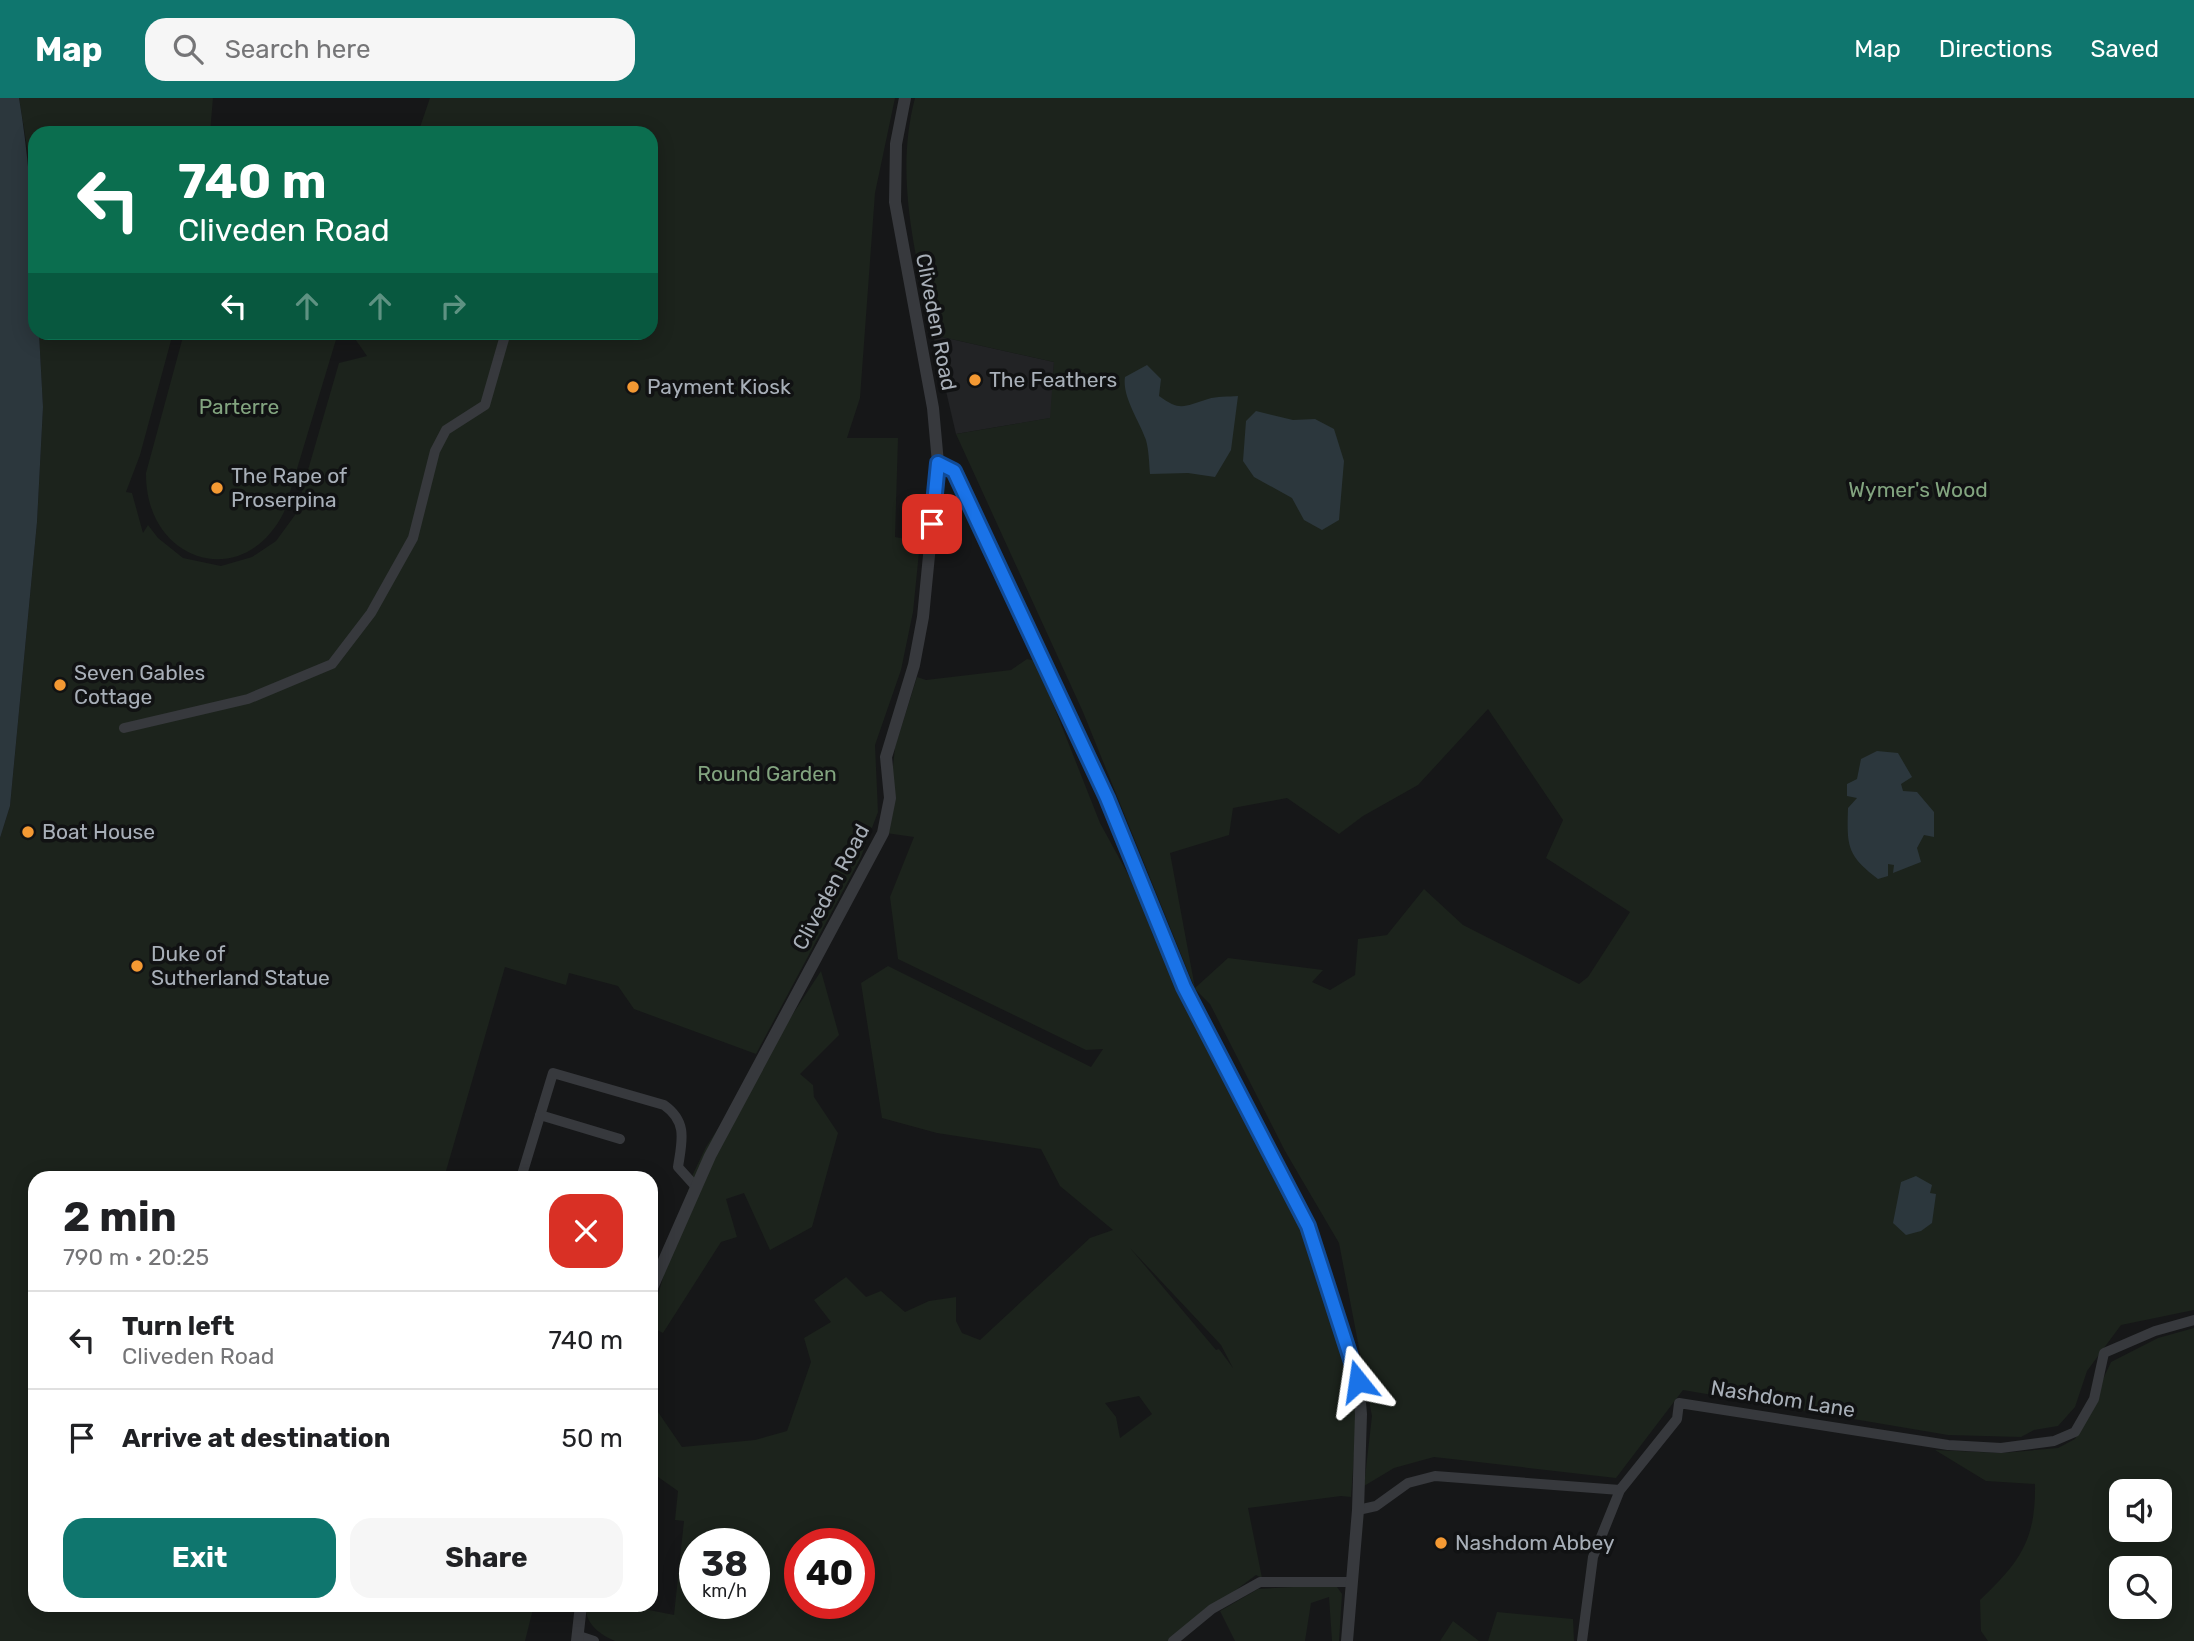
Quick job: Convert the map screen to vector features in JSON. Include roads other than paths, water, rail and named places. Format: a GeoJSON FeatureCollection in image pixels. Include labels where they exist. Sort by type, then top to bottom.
{"type":"FeatureCollection","features":[{"type":"Feature","properties":{"kind":"street","name":"Cliveden Road"},"geometry":{"type":"LineString","coordinates":[[658,1274],[696,1187],[883,833],[890,798],[886,757],[914,664],[923,617],[938,463],[933,408],[895,202],[896,144],[905,98]]}},
{"type":"Feature","properties":{"kind":"street"},"geometry":{"type":"LineString","coordinates":[[124,728],[248,699],[331,664],[371,613],[413,538],[435,451],[446,430],[485,405],[504,340]]}},
{"type":"Feature","properties":{"kind":"street"},"geometry":{"type":"LineString","coordinates":[[938,463],[954,471],[1005,574],[1107,798],[1184,987],[1232,1084],[1292,1189],[1316,1244],[1358,1381],[1362,1414],[1358,1510],[1347,1641]]}},
{"type":"Feature","properties":{"kind":"street"},"geometry":{"type":"LineString","coordinates":[[524,1171],[553,1073],[664,1105],[679,1119],[683,1133],[678,1167],[696,1187]]}},
{"type":"Feature","properties":{"kind":"street"},"geometry":{"type":"LineString","coordinates":[[540,1115],[620,1139]]}},
{"type":"Feature","properties":{"kind":"street","name":"Nashdom Lane"},"geometry":{"type":"LineString","coordinates":[[1620,1490],[1677,1419],[1679,1403],[1948,1445],[2001,1448],[2054,1441],[2075,1432],[2094,1399],[2104,1353],[2155,1331],[2194,1320]]}},
{"type":"Feature","properties":{"kind":"street"},"geometry":{"type":"LineString","coordinates":[[1358,1510],[1376,1506],[1408,1483],[1435,1476],[1620,1490],[1593,1557],[1582,1641]]}},
{"type":"Feature","properties":{"kind":"street"},"geometry":{"type":"LineString","coordinates":[[1173,1641],[1212,1609],[1260,1582],[1351,1582]]}},
{"type":"Feature","properties":{"kind":"street"},"geometry":{"type":"LineString","coordinates":[[581,1612],[578,1638],[594,1641]]}},
{"type":"Feature","properties":{"kind":"place","name":"The Feathers"},"geometry":{"type":"Point","coordinates":[975,380]}},
{"type":"Feature","properties":{"kind":"place","name":"Payment Kiosk"},"geometry":{"type":"Point","coordinates":[633,387]}},
{"type":"Feature","properties":{"kind":"place","name":"The Rape of Proserpina"},"geometry":{"type":"Point","coordinates":[217,488]}},
{"type":"Feature","properties":{"kind":"place","name":"Seven Gables Cottage"},"geometry":{"type":"Point","coordinates":[60,685]}},
{"type":"Feature","properties":{"kind":"place","name":"Boat House"},"geometry":{"type":"Point","coordinates":[28,832]}},
{"type":"Feature","properties":{"kind":"place","name":"Duke of Sutherland Statue"},"geometry":{"type":"Point","coordinates":[137,966]}},
{"type":"Feature","properties":{"kind":"place","name":"Nashdom Abbey"},"geometry":{"type":"Point","coordinates":[1441,1543]}},
{"type":"Feature","properties":{"kind":"park label","name":"Parterre"},"geometry":{"type":"Point","coordinates":[239,407]}},
{"type":"Feature","properties":{"kind":"park label","name":"Wymer's Wood"},"geometry":{"type":"Point","coordinates":[1918,490]}},
{"type":"Feature","properties":{"kind":"park label","name":"Round Garden"},"geometry":{"type":"Point","coordinates":[767,774]}}]}
